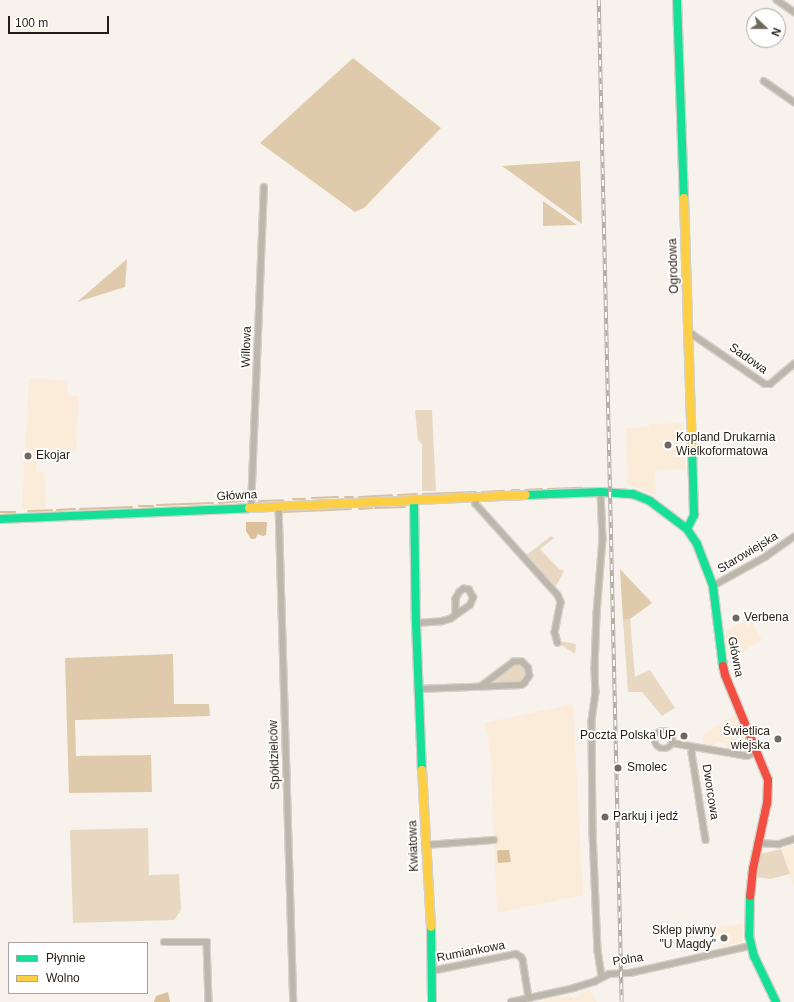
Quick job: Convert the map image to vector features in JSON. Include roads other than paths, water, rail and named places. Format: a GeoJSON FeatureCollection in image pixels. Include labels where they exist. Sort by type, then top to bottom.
{"type":"FeatureCollection","features":[{"type":"Feature","properties":{"kind":"street","name":"Ogrodowa"},"geometry":{"type":"LineString","coordinates":[[677,0],[694,515],[692,523],[687,529]]}},
{"type":"Feature","properties":{"kind":"street"},"geometry":{"type":"LineString","coordinates":[[777,0],[794,12]]}},
{"type":"Feature","properties":{"kind":"street"},"geometry":{"type":"LineString","coordinates":[[764,81],[794,102]]}},
{"type":"Feature","properties":{"kind":"street","name":"Willowa"},"geometry":{"type":"LineString","coordinates":[[251,508],[264,187]]}},
{"type":"Feature","properties":{"kind":"street","name":"Sadowa"},"geometry":{"type":"LineString","coordinates":[[688,334],[692,334],[765,384],[770,384],[794,364]]}},
{"type":"Feature","properties":{"kind":"street"},"geometry":{"type":"LineString","coordinates":[[601,492],[602,546],[597,614],[596,692],[592,721],[594,856],[598,951],[602,976]]}},
{"type":"Feature","properties":{"kind":"street","name":"Główna"},"geometry":{"type":"LineString","coordinates":[[0,519],[601,492],[625,493],[644,498],[687,529],[697,544],[713,586],[724,672],[735,703],[766,774],[769,790],[752,869],[748,935],[750,946],[776,1002]]}},
{"type":"Feature","properties":{"kind":"street"},"geometry":{"type":"LineString","coordinates":[[476,498],[476,504],[558,594],[561,602],[555,632],[558,643]]}},
{"type":"Feature","properties":{"kind":"street","name":"Kwiatowa"},"geometry":{"type":"LineString","coordinates":[[414,501],[418,689],[425,845],[431,921],[432,1002]]}},
{"type":"Feature","properties":{"kind":"street","name":"Spółdzielców"},"geometry":{"type":"LineString","coordinates":[[279,506],[294,1002]]}},
{"type":"Feature","properties":{"kind":"street","name":"Starowiejska"},"geometry":{"type":"LineString","coordinates":[[713,586],[765,557],[794,537]]}},
{"type":"Feature","properties":{"kind":"street"},"geometry":{"type":"LineString","coordinates":[[416,623],[442,621],[450,619],[456,614]]}},
{"type":"Feature","properties":{"kind":"street"},"geometry":{"type":"LineString","coordinates":[[418,689],[521,685],[529,676],[528,668],[522,662],[514,662],[482,686]]}},
{"type":"Feature","properties":{"kind":"street","name":"Dworcowa"},"geometry":{"type":"LineString","coordinates":[[672,743],[747,756],[757,752]]}},
{"type":"Feature","properties":{"kind":"street","name":"Dworcowa"},"geometry":{"type":"LineString","coordinates":[[693,747],[692,753],[706,840]]}},
{"type":"Feature","properties":{"kind":"street"},"geometry":{"type":"LineString","coordinates":[[757,843],[780,844],[794,839]]}},
{"type":"Feature","properties":{"kind":"street"},"geometry":{"type":"LineString","coordinates":[[425,845],[494,840]]}},
{"type":"Feature","properties":{"kind":"street"},"geometry":{"type":"LineString","coordinates":[[164,942],[207,942],[209,1002]]}},
{"type":"Feature","properties":{"kind":"street","name":"Polna"},"geometry":{"type":"LineString","coordinates":[[511,1002],[594,982],[602,976],[630,973],[750,946]]}},
{"type":"Feature","properties":{"kind":"street","name":"Rumiankowa"},"geometry":{"type":"LineString","coordinates":[[431,971],[516,954],[522,960],[529,998]]}},
{"type":"Feature","properties":{"kind":"waterway"},"geometry":{"type":"LineString","coordinates":[[548,489],[582,488]]}},
{"type":"Feature","properties":{"kind":"waterway"},"geometry":{"type":"LineString","coordinates":[[525,490],[542,489]]}},
{"type":"Feature","properties":{"kind":"waterway"},"geometry":{"type":"LineString","coordinates":[[512,490],[519,490]]}},
{"type":"Feature","properties":{"kind":"waterway"},"geometry":{"type":"LineString","coordinates":[[482,492],[504,491]]}},
{"type":"Feature","properties":{"kind":"waterway"},"geometry":{"type":"LineString","coordinates":[[423,494],[476,492]]}},
{"type":"Feature","properties":{"kind":"waterway"},"geometry":{"type":"LineString","coordinates":[[398,495],[417,494]]}},
{"type":"Feature","properties":{"kind":"waterway"},"geometry":{"type":"LineString","coordinates":[[359,497],[392,495]]}},
{"type":"Feature","properties":{"kind":"waterway"},"geometry":{"type":"LineString","coordinates":[[312,498],[338,497]]}},
{"type":"Feature","properties":{"kind":"waterway"},"geometry":{"type":"LineString","coordinates":[[345,497],[353,497]]}},
{"type":"Feature","properties":{"kind":"waterway"},"geometry":{"type":"LineString","coordinates":[[293,499],[305,499]]}},
{"type":"Feature","properties":{"kind":"waterway"},"geometry":{"type":"LineString","coordinates":[[259,501],[283,500]]}},
{"type":"Feature","properties":{"kind":"waterway"},"geometry":{"type":"LineString","coordinates":[[219,503],[244,501]]}},
{"type":"Feature","properties":{"kind":"waterway"},"geometry":{"type":"LineString","coordinates":[[157,505],[213,503]]}},
{"type":"Feature","properties":{"kind":"waterway"},"geometry":{"type":"LineString","coordinates":[[139,506],[153,506]]}},
{"type":"Feature","properties":{"kind":"waterway"},"geometry":{"type":"LineString","coordinates":[[80,509],[132,507]]}},
{"type":"Feature","properties":{"kind":"waterway"},"geometry":{"type":"LineString","coordinates":[[375,508],[405,507]]}},
{"type":"Feature","properties":{"kind":"waterway"},"geometry":{"type":"LineString","coordinates":[[359,509],[372,508]]}},
{"type":"Feature","properties":{"kind":"waterway"},"geometry":{"type":"LineString","coordinates":[[57,510],[75,509]]}},
{"type":"Feature","properties":{"kind":"waterway"},"geometry":{"type":"LineString","coordinates":[[283,512],[351,509]]}},
{"type":"Feature","properties":{"kind":"waterway"},"geometry":{"type":"LineString","coordinates":[[28,511],[52,510]]}},
{"type":"Feature","properties":{"kind":"waterway"},"geometry":{"type":"LineString","coordinates":[[0,512],[15,512]]}},
{"type":"Feature","properties":{"kind":"railway"},"geometry":{"type":"LineString","coordinates":[[599,0],[622,1002]]}},
{"type":"Feature","properties":{"kind":"place","name":"Kopland Drukarnia Wielkoformatowa"},"geometry":{"type":"Point","coordinates":[668,445]}},
{"type":"Feature","properties":{"kind":"place","name":"Ekojar"},"geometry":{"type":"Point","coordinates":[28,456]}},
{"type":"Feature","properties":{"kind":"place","name":"Verbena"},"geometry":{"type":"Point","coordinates":[736,618]}},
{"type":"Feature","properties":{"kind":"place","name":"Poczta Polska UP"},"geometry":{"type":"Point","coordinates":[684,736]}},
{"type":"Feature","properties":{"kind":"place","name":"Świetlica wiejska"},"geometry":{"type":"Point","coordinates":[778,739]}},
{"type":"Feature","properties":{"kind":"place","name":"Smolec"},"geometry":{"type":"Point","coordinates":[618,768]}},
{"type":"Feature","properties":{"kind":"place","name":"Parkuj i jedź"},"geometry":{"type":"Point","coordinates":[605,817]}},
{"type":"Feature","properties":{"kind":"place","name":"Sklep piwny \"U Magdy\""},"geometry":{"type":"Point","coordinates":[724,938]}}]}
